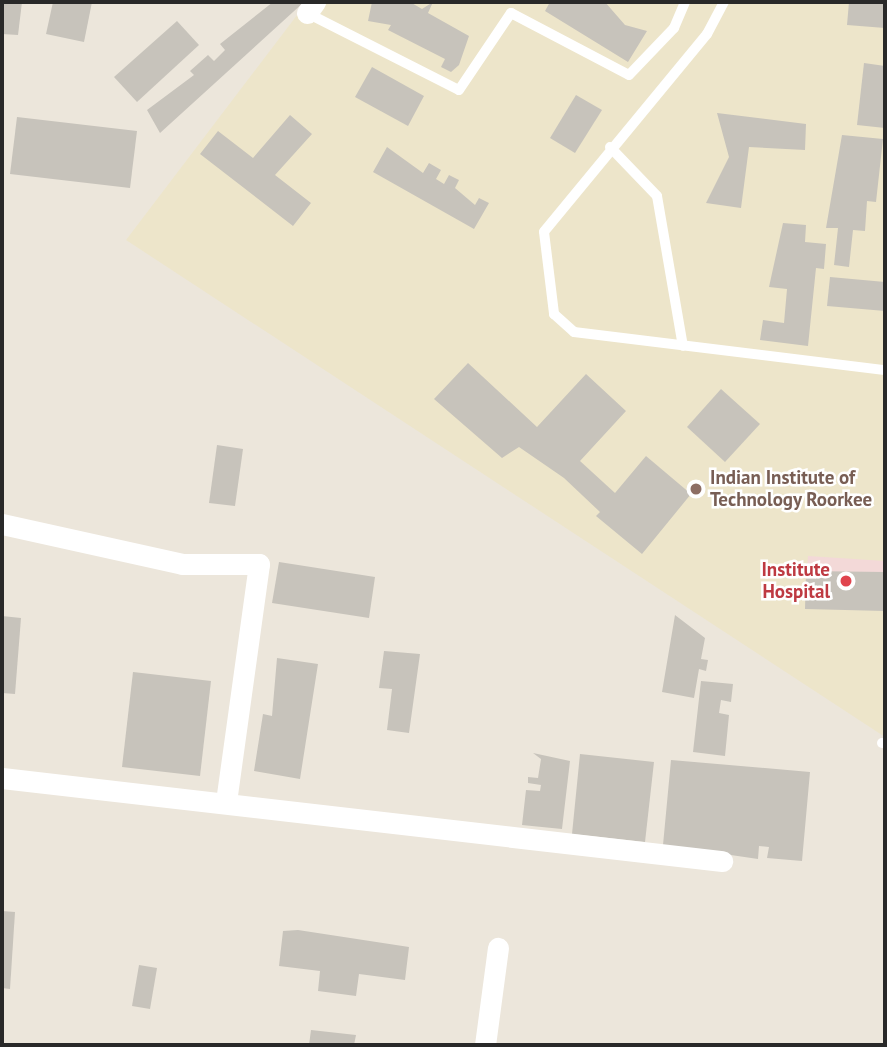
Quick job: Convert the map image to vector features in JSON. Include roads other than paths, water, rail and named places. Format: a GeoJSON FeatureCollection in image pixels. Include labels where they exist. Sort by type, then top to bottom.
{"type":"FeatureCollection","features":[{"type":"Feature","properties":{"kind":"street"},"geometry":{"type":"LineString","coordinates":[[2,524],[182,564],[259,564],[226,802]]}},
{"type":"Feature","properties":{"kind":"street"},"geometry":{"type":"LineString","coordinates":[[2,778],[722,861]]}},
{"type":"Feature","properties":{"kind":"street"},"geometry":{"type":"LineString","coordinates":[[485,1045],[498,948]]}},
{"type":"Feature","properties":{"kind":"lane"},"geometry":{"type":"LineString","coordinates":[[311,7],[460,90],[511,12],[629,75],[674,28],[685,2]]}},
{"type":"Feature","properties":{"kind":"lane"},"geometry":{"type":"LineString","coordinates":[[724,2],[707,34],[610,147],[544,232],[554,314],[574,332],[885,370]]}},
{"type":"Feature","properties":{"kind":"lane"},"geometry":{"type":"LineString","coordinates":[[610,147],[657,196],[682,346]]}},
{"type":"Feature","properties":{"kind":"place","name":"Indian Institute of Technology Roorkee"},"geometry":{"type":"Point","coordinates":[696,489]}},
{"type":"Feature","properties":{"kind":"place","name":"Institute Hospital"},"geometry":{"type":"Point","coordinates":[846,581]}}]}
